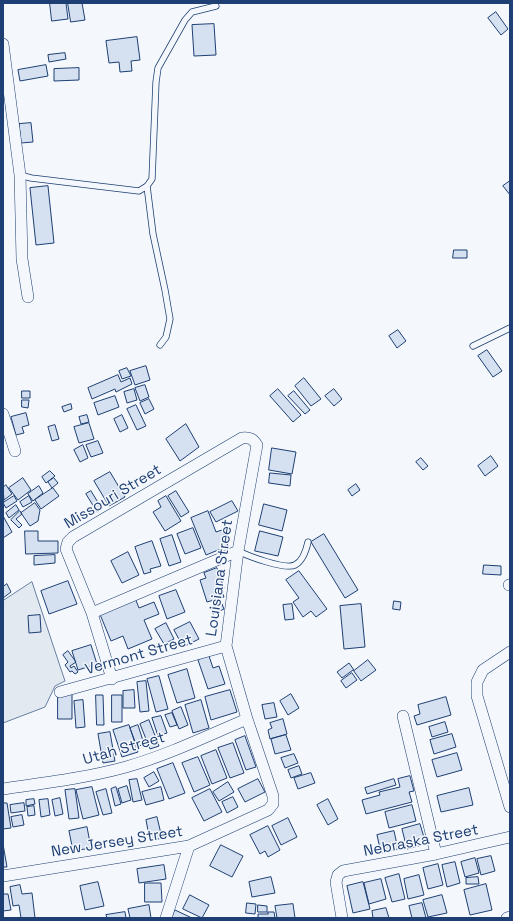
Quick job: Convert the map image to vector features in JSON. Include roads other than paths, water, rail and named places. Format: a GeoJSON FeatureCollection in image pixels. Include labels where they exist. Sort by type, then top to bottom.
{"type":"FeatureCollection","features":[{"type":"Feature","properties":{"kind":"street"},"geometry":{"type":"LineString","coordinates":[[3,44],[20,176],[22,252],[28,297]]}},
{"type":"Feature","properties":{"kind":"street"},"geometry":{"type":"LineString","coordinates":[[3,414],[15,451]]}},
{"type":"Feature","properties":{"kind":"street","name":"Missouri Street"},"geometry":{"type":"LineString","coordinates":[[112,679],[92,613],[66,549],[68,542],[73,537],[242,438],[247,437],[253,440],[257,445]]}},
{"type":"Feature","properties":{"kind":"street","name":"Louisiana Street"},"geometry":{"type":"LineString","coordinates":[[257,445],[238,551],[226,646],[247,719],[273,796],[273,804]]}},
{"type":"Feature","properties":{"kind":"street"},"geometry":{"type":"LineString","coordinates":[[92,613],[238,551]]}},
{"type":"Feature","properties":{"kind":"street","name":"Vermont Street"},"geometry":{"type":"LineString","coordinates":[[60,692],[112,679],[226,646]]}},
{"type":"Feature","properties":{"kind":"street"},"geometry":{"type":"LineString","coordinates":[[510,652],[483,670],[477,682],[477,696],[510,807]]}},
{"type":"Feature","properties":{"kind":"street"},"geometry":{"type":"LineString","coordinates":[[403,716],[436,854]]}},
{"type":"Feature","properties":{"kind":"street","name":"Utah Street"},"geometry":{"type":"LineString","coordinates":[[3,789],[84,776],[126,767],[166,754],[247,719]]}},
{"type":"Feature","properties":{"kind":"street","name":"New Jersey Street"},"geometry":{"type":"LineString","coordinates":[[3,876],[189,846],[268,810],[273,804]]}},
{"type":"Feature","properties":{"kind":"street","name":"Nebraska Street"},"geometry":{"type":"LineString","coordinates":[[342,918],[336,882],[338,875],[343,871],[436,854],[510,837]]}},
{"type":"Feature","properties":{"kind":"street"},"geometry":{"type":"LineString","coordinates":[[166,918],[189,846]]}},
{"type":"Feature","properties":{"kind":"lane"},"geometry":{"type":"LineString","coordinates":[[20,176],[139,190],[147,186],[152,179],[156,82],[158,68],[185,20],[192,12],[216,6]]}},
{"type":"Feature","properties":{"kind":"lane"},"geometry":{"type":"LineString","coordinates":[[147,186],[153,234],[170,319],[166,337],[160,345]]}},
{"type":"Feature","properties":{"kind":"lane"},"geometry":{"type":"LineString","coordinates":[[472,346],[510,328]]}},
{"type":"Feature","properties":{"kind":"lane"},"geometry":{"type":"LineString","coordinates":[[238,551],[269,562],[290,567],[296,565],[301,560],[306,552],[308,542]]}}]}
